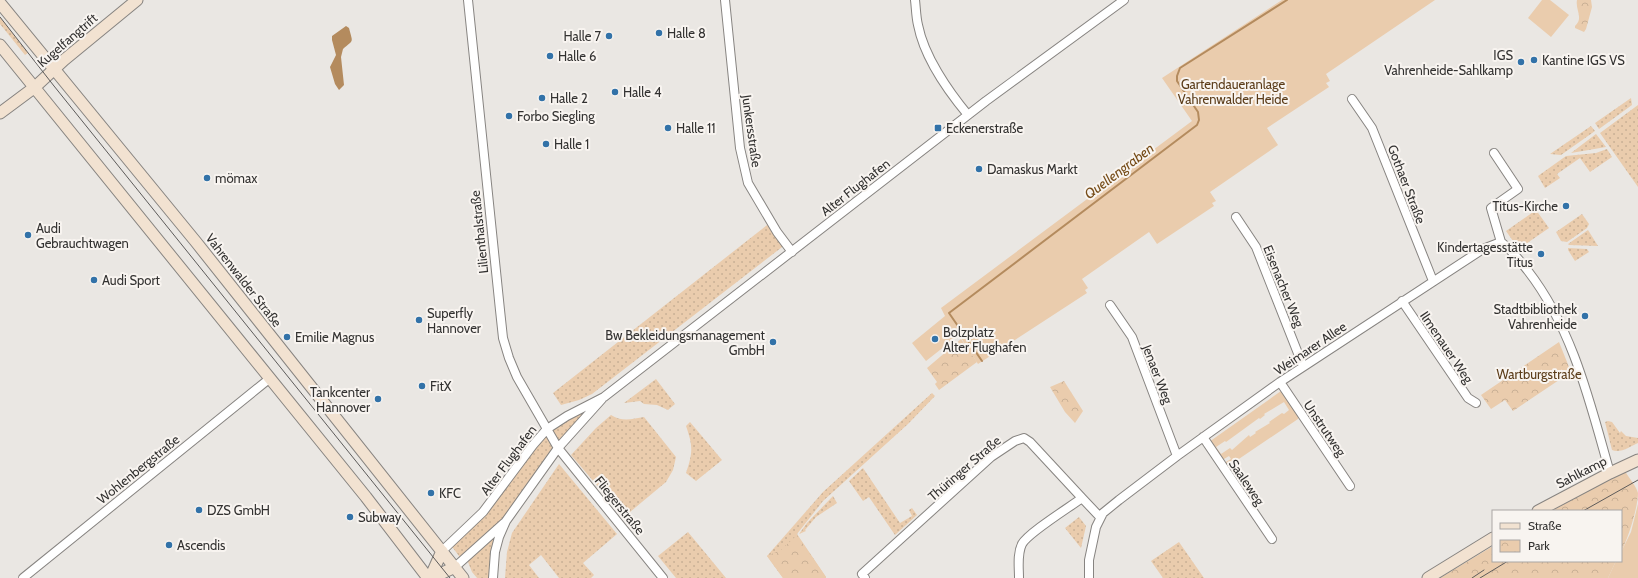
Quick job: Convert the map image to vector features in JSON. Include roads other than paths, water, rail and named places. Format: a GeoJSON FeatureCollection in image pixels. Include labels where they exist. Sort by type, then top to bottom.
{"type":"FeatureCollection","features":[{"type":"Feature","properties":{"kind":"main road","name":"Kugelfangtrift"},"geometry":{"type":"LineString","coordinates":[[0,113],[35,87],[54,69],[137,0]]}},
{"type":"Feature","properties":{"kind":"main road","name":"Vahrenwalder Straße"},"geometry":{"type":"LineString","coordinates":[[0,3],[196,242],[463,578]]}},
{"type":"Feature","properties":{"kind":"main road"},"geometry":{"type":"LineString","coordinates":[[0,45],[430,578]]}},
{"type":"Feature","properties":{"kind":"main road","name":"Sahlkamp"},"geometry":{"type":"LineString","coordinates":[[1540,510],[1638,460]]}},
{"type":"Feature","properties":{"kind":"main road"},"geometry":{"type":"LineString","coordinates":[[1428,578],[1492,539]]}},
{"type":"Feature","properties":{"kind":"main road"},"geometry":{"type":"LineString","coordinates":[[430,578],[442,551]]}},
{"type":"Feature","properties":{"kind":"main road"},"geometry":{"type":"LineString","coordinates":[[430,578],[455,567]]}},
{"type":"Feature","properties":{"kind":"street","name":"Lilienthalstraße"},"geometry":{"type":"LineString","coordinates":[[468,0],[503,338],[517,377],[558,448]]}},
{"type":"Feature","properties":{"kind":"street","name":"Junkersstraße"},"geometry":{"type":"LineString","coordinates":[[726,0],[740,148],[748,183],[777,232],[792,252]]}},
{"type":"Feature","properties":{"kind":"street"},"geometry":{"type":"LineString","coordinates":[[915,0],[918,26],[929,54],[947,87],[968,115]]}},
{"type":"Feature","properties":{"kind":"street","name":"Alter Flughafen"},"geometry":{"type":"LineString","coordinates":[[442,551],[483,512],[533,445],[547,429],[567,416],[604,397],[968,115],[1124,0]]}},
{"type":"Feature","properties":{"kind":"street","name":"Gothaer Straße"},"geometry":{"type":"LineString","coordinates":[[1352,99],[1372,128],[1433,281]]}},
{"type":"Feature","properties":{"kind":"street"},"geometry":{"type":"LineString","coordinates":[[1494,153],[1518,190],[1491,208],[1501,242],[1508,247],[1541,288],[1555,313],[1578,364],[1610,473]]}},
{"type":"Feature","properties":{"kind":"street","name":"Eisenacher Weg"},"geometry":{"type":"LineString","coordinates":[[1236,217],[1256,247],[1303,366]]}},
{"type":"Feature","properties":{"kind":"street","name":"Weimarer Allee"},"geometry":{"type":"LineString","coordinates":[[1100,517],[1119,500],[1177,456],[1303,366],[1483,249],[1501,242]]}},
{"type":"Feature","properties":{"kind":"street","name":"Ilmenauer Weg"},"geometry":{"type":"LineString","coordinates":[[1402,301],[1468,398],[1476,403]]}},
{"type":"Feature","properties":{"kind":"street","name":"Jenaer Weg"},"geometry":{"type":"LineString","coordinates":[[1110,305],[1132,337],[1177,456]]}},
{"type":"Feature","properties":{"kind":"street","name":"Wohlenbergstraße"},"geometry":{"type":"LineString","coordinates":[[23,578],[269,380]]}},
{"type":"Feature","properties":{"kind":"street","name":"Unstrutweg"},"geometry":{"type":"LineString","coordinates":[[1280,382],[1350,486]]}},
{"type":"Feature","properties":{"kind":"street","name":"Alter Flughafen"},"geometry":{"type":"LineString","coordinates":[[493,578],[495,552],[499,537],[506,521],[558,448],[604,397]]}},
{"type":"Feature","properties":{"kind":"street","name":"Saaleweg"},"geometry":{"type":"LineString","coordinates":[[1203,437],[1272,540]]}},
{"type":"Feature","properties":{"kind":"street","name":"Thüringer Straße"},"geometry":{"type":"LineString","coordinates":[[865,578],[862,574],[990,457],[1015,440],[1024,438],[1030,442],[1100,517]]}},
{"type":"Feature","properties":{"kind":"street","name":"Fliegerstraße"},"geometry":{"type":"LineString","coordinates":[[558,448],[663,578]]}},
{"type":"Feature","properties":{"kind":"street"},"geometry":{"type":"LineString","coordinates":[[1019,578],[1019,556],[1022,544],[1030,535],[1082,498]]}},
{"type":"Feature","properties":{"kind":"street"},"geometry":{"type":"LineString","coordinates":[[1089,578],[1089,560],[1096,526],[1100,517]]}},
{"type":"Feature","properties":{"kind":"street","name":"Alter Flughafen"},"geometry":{"type":"LineString","coordinates":[[455,567],[506,521]]}},
{"type":"Feature","properties":{"kind":"waterway","name":"Quellengraben"},"geometry":{"type":"LineString","coordinates":[[982,361],[949,313],[1197,125],[1199,120],[1198,112],[1177,81],[1180,68],[1287,0]]}},
{"type":"Feature","properties":{"kind":"tram line"},"geometry":{"type":"LineString","coordinates":[[0,17],[450,578]]}},
{"type":"Feature","properties":{"kind":"tram line"},"geometry":{"type":"LineString","coordinates":[[1585,510],[1638,480]]}},
{"type":"Feature","properties":{"kind":"tram line"},"geometry":{"type":"LineString","coordinates":[[1480,578],[1506,562]]}},
{"type":"Feature","properties":{"kind":"tram line"},"geometry":{"type":"LineString","coordinates":[[1472,578],[1484,570]]}},
{"type":"Feature","properties":{"kind":"place","name":"Halle 8"},"geometry":{"type":"Point","coordinates":[659,33]}},
{"type":"Feature","properties":{"kind":"place","name":"Halle 7"},"geometry":{"type":"Point","coordinates":[609,36]}},
{"type":"Feature","properties":{"kind":"place","name":"Halle 6"},"geometry":{"type":"Point","coordinates":[550,56]}},
{"type":"Feature","properties":{"kind":"place","name":"Kantine IGS VS"},"geometry":{"type":"Point","coordinates":[1534,60]}},
{"type":"Feature","properties":{"kind":"place","name":"IGS Vahrenheide-Sahlkamp"},"geometry":{"type":"Point","coordinates":[1521,62]}},
{"type":"Feature","properties":{"kind":"place","name":"Halle 4"},"geometry":{"type":"Point","coordinates":[615,92]}},
{"type":"Feature","properties":{"kind":"place","name":"Halle 2"},"geometry":{"type":"Point","coordinates":[542,98]}},
{"type":"Feature","properties":{"kind":"place","name":"Forbo Siegling"},"geometry":{"type":"Point","coordinates":[509,116]}},
{"type":"Feature","properties":{"kind":"place","name":"Halle 11"},"geometry":{"type":"Point","coordinates":[668,128]}},
{"type":"Feature","properties":{"kind":"place","name":"Eckenerstraße"},"geometry":{"type":"Point","coordinates":[938,128]}},
{"type":"Feature","properties":{"kind":"place","name":"Halle 1"},"geometry":{"type":"Point","coordinates":[546,144]}},
{"type":"Feature","properties":{"kind":"place","name":"Damaskus Markt"},"geometry":{"type":"Point","coordinates":[979,169]}},
{"type":"Feature","properties":{"kind":"place","name":"mömax"},"geometry":{"type":"Point","coordinates":[207,178]}},
{"type":"Feature","properties":{"kind":"place","name":"Titus-Kirche"},"geometry":{"type":"Point","coordinates":[1566,206]}},
{"type":"Feature","properties":{"kind":"place","name":"Audi Gebrauchtwagen"},"geometry":{"type":"Point","coordinates":[28,235]}},
{"type":"Feature","properties":{"kind":"place","name":"Kindertagesstätte Titus"},"geometry":{"type":"Point","coordinates":[1541,254]}},
{"type":"Feature","properties":{"kind":"place","name":"Audi Sport"},"geometry":{"type":"Point","coordinates":[94,280]}},
{"type":"Feature","properties":{"kind":"place","name":"Stadtbibliothek Vahrenheide"},"geometry":{"type":"Point","coordinates":[1585,316]}},
{"type":"Feature","properties":{"kind":"place","name":"Superfly Hannover"},"geometry":{"type":"Point","coordinates":[419,320]}},
{"type":"Feature","properties":{"kind":"place","name":"Emilie Magnus"},"geometry":{"type":"Point","coordinates":[287,337]}},
{"type":"Feature","properties":{"kind":"place","name":"Bolzplatz Alter Flughafen"},"geometry":{"type":"Point","coordinates":[935,339]}},
{"type":"Feature","properties":{"kind":"place","name":"Bw Bekleidungsmanagement GmbH"},"geometry":{"type":"Point","coordinates":[773,342]}},
{"type":"Feature","properties":{"kind":"place","name":"FitX"},"geometry":{"type":"Point","coordinates":[422,386]}},
{"type":"Feature","properties":{"kind":"place","name":"Tankcenter Hannover"},"geometry":{"type":"Point","coordinates":[378,399]}},
{"type":"Feature","properties":{"kind":"place","name":"KFC"},"geometry":{"type":"Point","coordinates":[431,493]}},
{"type":"Feature","properties":{"kind":"place","name":"DZS GmbH"},"geometry":{"type":"Point","coordinates":[199,510]}},
{"type":"Feature","properties":{"kind":"place","name":"Subway"},"geometry":{"type":"Point","coordinates":[350,517]}},
{"type":"Feature","properties":{"kind":"place","name":"Ascendis"},"geometry":{"type":"Point","coordinates":[169,545]}},
{"type":"Feature","properties":{"kind":"park label","name":"Gartendaueranlage Vahrenwalder Heide"},"geometry":{"type":"Point","coordinates":[1233,92]}},
{"type":"Feature","properties":{"kind":"park label","name":"Wartburgstraße"},"geometry":{"type":"Point","coordinates":[1539,374]}}]}
